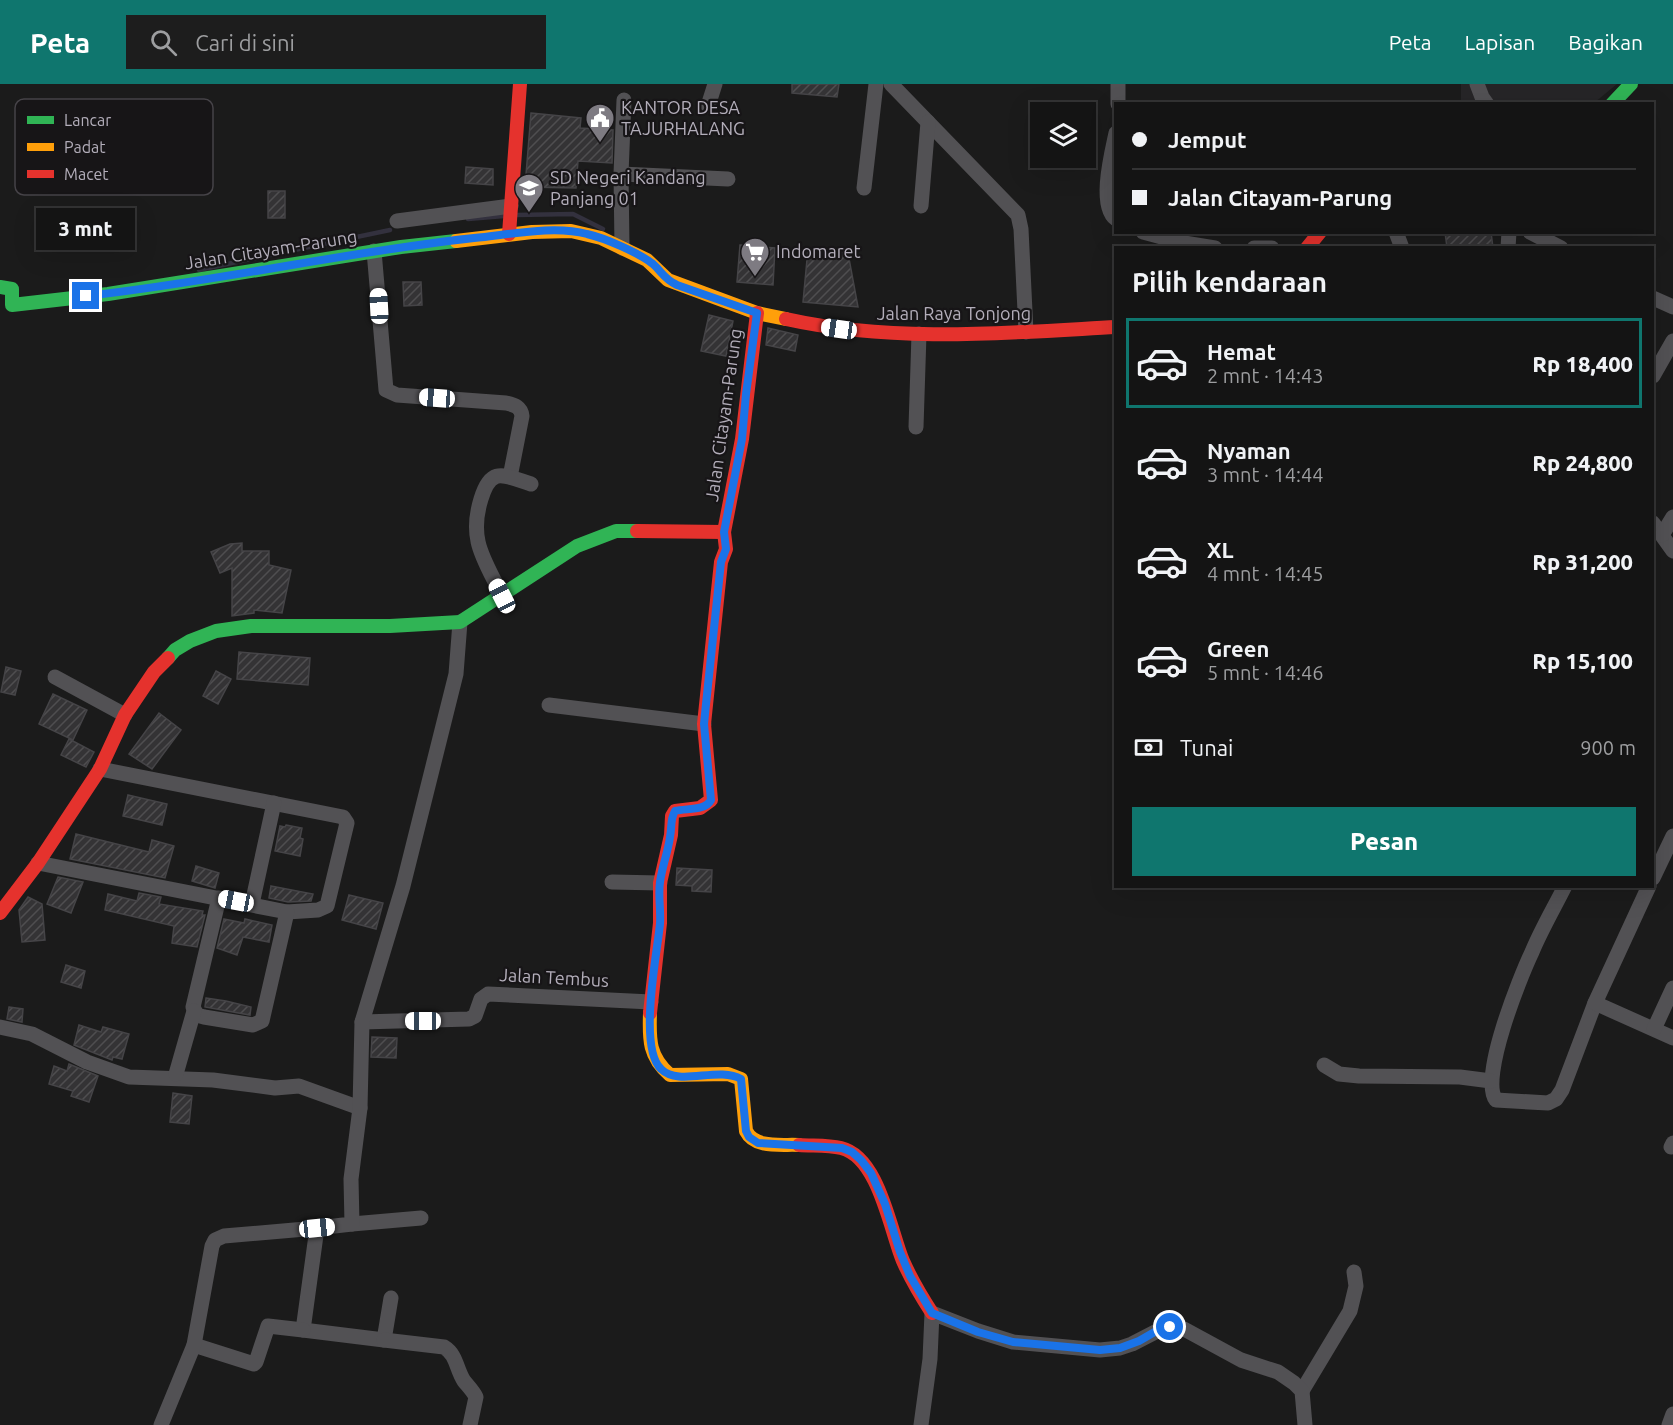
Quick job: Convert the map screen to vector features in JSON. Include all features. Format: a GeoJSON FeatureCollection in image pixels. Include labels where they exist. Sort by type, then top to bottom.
{"type":"FeatureCollection","features":[{"type":"Feature","properties":{"kind":"main road"},"geometry":{"type":"LineString","coordinates":[[510,218],[520,84]]}},
{"type":"Feature","properties":{"kind":"main road"},"geometry":{"type":"LineString","coordinates":[[1614,102],[1631,84]]}},
{"type":"Feature","properties":{"kind":"main road","name":"Jalan Citayam-Parung"},"geometry":{"type":"LineString","coordinates":[[7,298],[108,294],[374,251],[510,218],[601,238],[655,266],[668,280],[757,313],[742,439],[724,532],[726,549],[721,562],[704,724],[710,802],[703,807],[679,809],[674,813],[660,883]]}},
{"type":"Feature","properties":{"kind":"main road"},"geometry":{"type":"LineString","coordinates":[[1309,246],[1318,234]]}},
{"type":"Feature","properties":{"kind":"main road","name":"Jalan Raya Tonjong"},"geometry":{"type":"LineString","coordinates":[[757,313],[816,326],[862,332],[919,334],[1026,332],[1114,327]]}},
{"type":"Feature","properties":{"kind":"main road"},"geometry":{"type":"LineString","coordinates":[[0,913],[38,863],[100,769],[125,715],[154,672],[175,650],[202,635],[251,626],[390,626],[460,622],[577,546],[604,535],[616,531],[724,532]]}},
{"type":"Feature","properties":{"kind":"main road"},"geometry":{"type":"LineString","coordinates":[[660,883],[660,923],[651,1002],[652,1050],[657,1064],[665,1072],[677,1076],[728,1074],[741,1079],[746,1131],[753,1141],[765,1145],[842,1148],[852,1152],[861,1160],[871,1173],[885,1204],[910,1276],[932,1313]]}},
{"type":"Feature","properties":{"kind":"street"},"geometry":{"type":"LineString","coordinates":[[708,106],[715,84]]}},
{"type":"Feature","properties":{"kind":"street"},"geometry":{"type":"LineString","coordinates":[[864,188],[876,84]]}},
{"type":"Feature","properties":{"kind":"street"},"geometry":{"type":"LineString","coordinates":[[891,84],[1018,215],[1023,249],[1026,332]]}},
{"type":"Feature","properties":{"kind":"street"},"geometry":{"type":"LineString","coordinates":[[1118,84],[1118,102]]}},
{"type":"Feature","properties":{"kind":"street"},"geometry":{"type":"LineString","coordinates":[[1477,84],[1486,102]]}},
{"type":"Feature","properties":{"kind":"street"},"geometry":{"type":"LineString","coordinates":[[622,248],[621,174],[624,100]]}},
{"type":"Feature","properties":{"kind":"street"},"geometry":{"type":"LineString","coordinates":[[921,206],[928,122]]}},
{"type":"Feature","properties":{"kind":"street"},"geometry":{"type":"LineString","coordinates":[[1114,144],[1107,201],[1109,212],[1114,217]]}},
{"type":"Feature","properties":{"kind":"street"},"geometry":{"type":"LineString","coordinates":[[621,174],[728,179]]}},
{"type":"Feature","properties":{"kind":"street"},"geometry":{"type":"LineString","coordinates":[[397,221],[510,218]]}},
{"type":"Feature","properties":{"kind":"street"},"geometry":{"type":"LineString","coordinates":[[1150,234],[1203,246]]}},
{"type":"Feature","properties":{"kind":"street"},"geometry":{"type":"LineString","coordinates":[[1534,234],[1557,246]]}},
{"type":"Feature","properties":{"kind":"street"},"geometry":{"type":"LineString","coordinates":[[374,251],[386,390],[397,395],[506,403],[518,407],[522,416],[510,477]]}},
{"type":"Feature","properties":{"kind":"street"},"geometry":{"type":"LineString","coordinates":[[1654,298],[1673,308]]}},
{"type":"Feature","properties":{"kind":"street"},"geometry":{"type":"LineString","coordinates":[[916,427],[919,334]]}},
{"type":"Feature","properties":{"kind":"street"},"geometry":{"type":"LineString","coordinates":[[1654,374],[1673,341]]}},
{"type":"Feature","properties":{"kind":"street"},"geometry":{"type":"LineString","coordinates":[[502,596],[479,549],[475,527],[486,483],[490,478],[500,476],[531,484]]}},
{"type":"Feature","properties":{"kind":"street"},"geometry":{"type":"LineString","coordinates":[[1673,517],[1658,529],[1673,551]]}},
{"type":"Feature","properties":{"kind":"street"},"geometry":{"type":"LineString","coordinates":[[352,1224],[351,1179],[360,1108],[362,1022],[403,886],[453,686],[457,667],[460,622]]}},
{"type":"Feature","properties":{"kind":"street"},"geometry":{"type":"LineString","coordinates":[[55,677],[125,715]]}},
{"type":"Feature","properties":{"kind":"street"},"geometry":{"type":"LineString","coordinates":[[549,705],[704,724]]}},
{"type":"Feature","properties":{"kind":"street"},"geometry":{"type":"LineString","coordinates":[[38,863],[287,912],[318,910],[327,906],[347,823],[344,817],[100,769]]}},
{"type":"Feature","properties":{"kind":"street"},"geometry":{"type":"LineString","coordinates":[[252,904],[274,803]]}},
{"type":"Feature","properties":{"kind":"street"},"geometry":{"type":"LineString","coordinates":[[1654,876],[1673,836]]}},
{"type":"Feature","properties":{"kind":"street"},"geometry":{"type":"LineString","coordinates":[[612,882],[660,883]]}},
{"type":"Feature","properties":{"kind":"street"},"geometry":{"type":"LineString","coordinates":[[1564,888],[1532,952],[1499,1039],[1491,1082],[1493,1096],[1496,1100],[1548,1103],[1556,1099],[1562,1090],[1595,1004],[1644,889]]}},
{"type":"Feature","properties":{"kind":"street"},"geometry":{"type":"LineString","coordinates":[[176,1074],[194,1011],[193,1007],[219,898]]}},
{"type":"Feature","properties":{"kind":"street"},"geometry":{"type":"LineString","coordinates":[[194,1011],[200,1016],[253,1025],[262,1021],[287,912]]}},
{"type":"Feature","properties":{"kind":"street"},"geometry":{"type":"LineString","coordinates":[[1654,1029],[1673,988]]}},
{"type":"Feature","properties":{"kind":"street","name":"Jalan Tembus"},"geometry":{"type":"LineString","coordinates":[[362,1022],[470,1019],[475,1016],[481,999],[488,994],[651,1002]]}},
{"type":"Feature","properties":{"kind":"street"},"geometry":{"type":"LineString","coordinates":[[1595,1004],[1673,1038]]}},
{"type":"Feature","properties":{"kind":"street"},"geometry":{"type":"LineString","coordinates":[[0,1027],[32,1034],[87,1062],[129,1077],[213,1080],[275,1088],[299,1086],[360,1108]]}},
{"type":"Feature","properties":{"kind":"street"},"geometry":{"type":"LineString","coordinates":[[1324,1065],[1339,1074],[1460,1077],[1491,1082]]}},
{"type":"Feature","properties":{"kind":"street"},"geometry":{"type":"LineString","coordinates":[[161,1425],[194,1345],[215,1240],[224,1236],[422,1218]]}},
{"type":"Feature","properties":{"kind":"street"},"geometry":{"type":"LineString","coordinates":[[303,1330],[317,1228]]}},
{"type":"Feature","properties":{"kind":"street"},"geometry":{"type":"LineString","coordinates":[[1305,1425],[1302,1390],[1350,1311],[1356,1286],[1354,1272]]}},
{"type":"Feature","properties":{"kind":"street"},"geometry":{"type":"LineString","coordinates":[[384,1340],[391,1298]]}},
{"type":"Feature","properties":{"kind":"street"},"geometry":{"type":"LineString","coordinates":[[921,1425],[929,1369],[932,1313],[978,1332],[1013,1342],[1100,1350],[1120,1348],[1139,1341],[1158,1330],[1178,1328],[1191,1332],[1241,1360],[1278,1372],[1302,1390]]}},
{"type":"Feature","properties":{"kind":"street"},"geometry":{"type":"LineString","coordinates":[[194,1345],[254,1364],[268,1326],[444,1347],[455,1357],[465,1383],[476,1397],[470,1425]]}},
{"type":"Feature","properties":{"kind":"street"},"geometry":{"type":"LineString","coordinates":[[1670,1425],[1673,1414]]}},
{"type":"Feature","properties":{"kind":"shaded area"},"geometry":{"type":"Polygon","coordinates":[[[1461,84],[1617,84],[1595,102],[1461,102],[1461,84]]]}},
{"type":"Feature","properties":{"kind":"building"},"geometry":{"type":"Polygon","coordinates":[[[792,84],[839,84],[837,97],[792,93],[792,84]]]}},
{"type":"Feature","properties":{"kind":"building"},"geometry":{"type":"Polygon","coordinates":[[[531,113],[581,118],[580,128],[613,130],[612,163],[578,161],[576,188],[525,187],[531,113]]]}},
{"type":"Feature","properties":{"kind":"building"},"geometry":{"type":"Polygon","coordinates":[[[466,167],[493,169],[493,185],[465,183],[466,167]]]}},
{"type":"Feature","properties":{"kind":"building"},"geometry":{"type":"Polygon","coordinates":[[[268,191],[285,191],[285,218],[268,218],[268,191]]]}},
{"type":"Feature","properties":{"kind":"building"},"geometry":{"type":"Polygon","coordinates":[[[1445,234],[1491,234],[1493,246],[1447,246],[1445,234]]]}},
{"type":"Feature","properties":{"kind":"building"},"geometry":{"type":"Polygon","coordinates":[[[740,245],[775,248],[773,285],[737,282],[740,245]]]}},
{"type":"Feature","properties":{"kind":"building"},"geometry":{"type":"Polygon","coordinates":[[[808,249],[848,253],[858,307],[803,302],[808,249]]]}},
{"type":"Feature","properties":{"kind":"building"},"geometry":{"type":"Polygon","coordinates":[[[403,282],[421,282],[422,305],[404,306],[403,282]]]}},
{"type":"Feature","properties":{"kind":"building"},"geometry":{"type":"Polygon","coordinates":[[[709,315],[733,321],[726,356],[701,351],[709,315]]]}},
{"type":"Feature","properties":{"kind":"building"},"geometry":{"type":"Polygon","coordinates":[[[768,328],[798,335],[795,351],[766,345],[768,328]]]}},
{"type":"Feature","properties":{"kind":"building"},"geometry":{"type":"Polygon","coordinates":[[[242,543],[242,551],[269,551],[269,565],[291,570],[282,613],[254,610],[254,613],[232,616],[232,568],[220,573],[211,552],[230,544],[242,543]]]}},
{"type":"Feature","properties":{"kind":"building"},"geometry":{"type":"Polygon","coordinates":[[[239,652],[310,658],[308,685],[237,679],[239,652]]]}},
{"type":"Feature","properties":{"kind":"building"},"geometry":{"type":"Polygon","coordinates":[[[6,667],[21,671],[15,695],[1,692],[6,667]]]}},
{"type":"Feature","properties":{"kind":"building"},"geometry":{"type":"Polygon","coordinates":[[[216,671],[231,679],[218,704],[203,696],[216,671]]]}},
{"type":"Feature","properties":{"kind":"building"},"geometry":{"type":"Polygon","coordinates":[[[53,694],[87,710],[73,740],[39,724],[53,694]]]}},
{"type":"Feature","properties":{"kind":"building"},"geometry":{"type":"Polygon","coordinates":[[[159,713],[181,730],[152,769],[129,754],[159,713]]]}},
{"type":"Feature","properties":{"kind":"building"},"geometry":{"type":"Polygon","coordinates":[[[69,739],[94,752],[86,767],[61,755],[69,739]]]}},
{"type":"Feature","properties":{"kind":"building"},"geometry":{"type":"Polygon","coordinates":[[[128,795],[167,804],[162,825],[123,816],[128,795]]]}},
{"type":"Feature","properties":{"kind":"building"},"geometry":{"type":"Polygon","coordinates":[[[286,825],[302,828],[300,856],[275,851],[280,826],[285,827],[286,825]]]}},
{"type":"Feature","properties":{"kind":"building"},"geometry":{"type":"Polygon","coordinates":[[[76,834],[149,852],[152,840],[174,846],[165,878],[70,859],[76,834]]]}},
{"type":"Feature","properties":{"kind":"building"},"geometry":{"type":"Polygon","coordinates":[[[196,866],[219,873],[215,888],[192,881],[196,866]]]}},
{"type":"Feature","properties":{"kind":"building"},"geometry":{"type":"Polygon","coordinates":[[[677,868],[712,870],[711,892],[692,891],[692,886],[676,885],[677,868]]]}},
{"type":"Feature","properties":{"kind":"building"},"geometry":{"type":"Polygon","coordinates":[[[58,877],[83,882],[71,913],[47,904],[58,877]]]}},
{"type":"Feature","properties":{"kind":"building"},"geometry":{"type":"Polygon","coordinates":[[[271,886],[313,894],[311,901],[288,902],[269,898],[271,886]]]}},
{"type":"Feature","properties":{"kind":"building"},"geometry":{"type":"Polygon","coordinates":[[[139,893],[161,897],[159,904],[203,911],[202,915],[205,915],[197,947],[172,943],[174,926],[105,910],[108,894],[137,901],[139,893]]]}},
{"type":"Feature","properties":{"kind":"building"},"geometry":{"type":"Polygon","coordinates":[[[349,895],[383,903],[376,929],[342,920],[349,895]]]}},
{"type":"Feature","properties":{"kind":"building"},"geometry":{"type":"Polygon","coordinates":[[[28,897],[42,904],[45,940],[22,942],[19,910],[28,897]]]}},
{"type":"Feature","properties":{"kind":"building"},"geometry":{"type":"Polygon","coordinates":[[[224,919],[244,923],[245,919],[272,925],[269,942],[243,937],[237,955],[217,948],[224,919]]]}},
{"type":"Feature","properties":{"kind":"building"},"geometry":{"type":"Polygon","coordinates":[[[66,965],[85,971],[81,988],[61,982],[66,965]]]}},
{"type":"Feature","properties":{"kind":"building"},"geometry":{"type":"Polygon","coordinates":[[[206,998],[251,1007],[250,1015],[205,1007],[206,998]]]}},
{"type":"Feature","properties":{"kind":"building"},"geometry":{"type":"Polygon","coordinates":[[[9,1007],[23,1009],[22,1022],[7,1019],[9,1007]]]}},
{"type":"Feature","properties":{"kind":"building"},"geometry":{"type":"Polygon","coordinates":[[[79,1025],[101,1032],[103,1027],[129,1034],[122,1059],[113,1057],[112,1060],[74,1045],[79,1025]]]}},
{"type":"Feature","properties":{"kind":"building"},"geometry":{"type":"Polygon","coordinates":[[[372,1037],[397,1038],[396,1058],[371,1057],[372,1037]]]}},
{"type":"Feature","properties":{"kind":"building"},"geometry":{"type":"Polygon","coordinates":[[[69,1064],[98,1076],[89,1102],[71,1096],[73,1091],[49,1084],[54,1066],[67,1071],[69,1064]]]}},
{"type":"Feature","properties":{"kind":"building"},"geometry":{"type":"Polygon","coordinates":[[[173,1093],[192,1096],[189,1124],[170,1122],[173,1093]]]}},
{"type":"Feature","properties":{"kind":"waterway"},"geometry":{"type":"LineString","coordinates":[[516,215],[573,214],[603,229]]}},
{"type":"Feature","properties":{"kind":"waterway"},"geometry":{"type":"LineString","coordinates":[[468,219],[504,216]]}},
{"type":"Feature","properties":{"kind":"waterway"},"geometry":{"type":"LineString","coordinates":[[199,270],[390,230]]}},
{"type":"Feature","properties":{"kind":"traffic: fast"},"geometry":{"type":"LineString","coordinates":[[1614,102],[1631,84]]}},
{"type":"Feature","properties":{"kind":"traffic: fast"},"geometry":{"type":"LineString","coordinates":[[0,287],[12,289],[12,305],[108,294],[401,247],[456,241]]}},
{"type":"Feature","properties":{"kind":"traffic: fast"},"geometry":{"type":"LineString","coordinates":[[168,658],[175,650],[190,641],[216,631],[251,626],[390,626],[460,622],[577,546],[616,531],[637,531]]}},
{"type":"Feature","properties":{"kind":"traffic: slow"},"geometry":{"type":"LineString","coordinates":[[456,241],[532,232],[571,231],[601,238],[647,260],[668,280],[757,313],[786,319]]}},
{"type":"Feature","properties":{"kind":"traffic: slow"},"geometry":{"type":"LineString","coordinates":[[650,1013],[650,1032],[654,1055],[670,1075],[728,1074],[741,1079],[746,1131],[750,1137],[762,1143],[799,1145]]}},
{"type":"Feature","properties":{"kind":"traffic: jam"},"geometry":{"type":"LineString","coordinates":[[509,234],[520,84]]}},
{"type":"Feature","properties":{"kind":"traffic: jam"},"geometry":{"type":"LineString","coordinates":[[1309,246],[1318,234]]}},
{"type":"Feature","properties":{"kind":"traffic: jam"},"geometry":{"type":"LineString","coordinates":[[637,531],[724,532],[742,439],[757,313]]}},
{"type":"Feature","properties":{"kind":"traffic: jam"},"geometry":{"type":"LineString","coordinates":[[786,319],[827,326],[909,334],[1114,327]]}},
{"type":"Feature","properties":{"kind":"traffic: jam"},"geometry":{"type":"LineString","coordinates":[[650,1013],[660,923],[660,883],[671,835],[672,816],[675,811],[700,808],[711,800],[704,724],[721,562],[726,549],[724,532]]}},
{"type":"Feature","properties":{"kind":"traffic: jam"},"geometry":{"type":"LineString","coordinates":[[0,913],[38,863],[100,769],[125,715],[154,672],[168,658]]}},
{"type":"Feature","properties":{"kind":"traffic: jam"},"geometry":{"type":"LineString","coordinates":[[799,1145],[841,1148],[854,1154],[865,1165],[881,1196],[903,1261],[932,1313]]}},
{"type":"Feature","properties":{"kind":"place","name":"KANTOR DESA TAJURHALANG"},"geometry":{"type":"Point","coordinates":[600,144]}},
{"type":"Feature","properties":{"kind":"place","name":"SD Negeri Kandang Panjang 01"},"geometry":{"type":"Point","coordinates":[529,214]}},
{"type":"Feature","properties":{"kind":"place","name":"Indomaret"},"geometry":{"type":"Point","coordinates":[755,278]}},
{"type":"Feature","properties":{"kind":"route"},"geometry":{"type":"LineString","coordinates":[[86,296],[278,268],[401,247],[532,232],[571,231],[601,238],[647,260],[668,280],[677,285],[757,313],[742,439],[724,532],[726,549],[721,562],[704,724],[711,800],[703,807],[679,809],[672,816],[671,835],[660,883],[660,923],[651,1002],[651,1036],[654,1058],[661,1069],[670,1075],[728,1074],[741,1079],[746,1131],[753,1141],[765,1145],[842,1148],[852,1152],[861,1160],[871,1173],[885,1204],[910,1276],[932,1313],[978,1332],[1013,1342],[1100,1350],[1120,1348],[1139,1341],[1158,1330],[1170,1327]]}}]}
